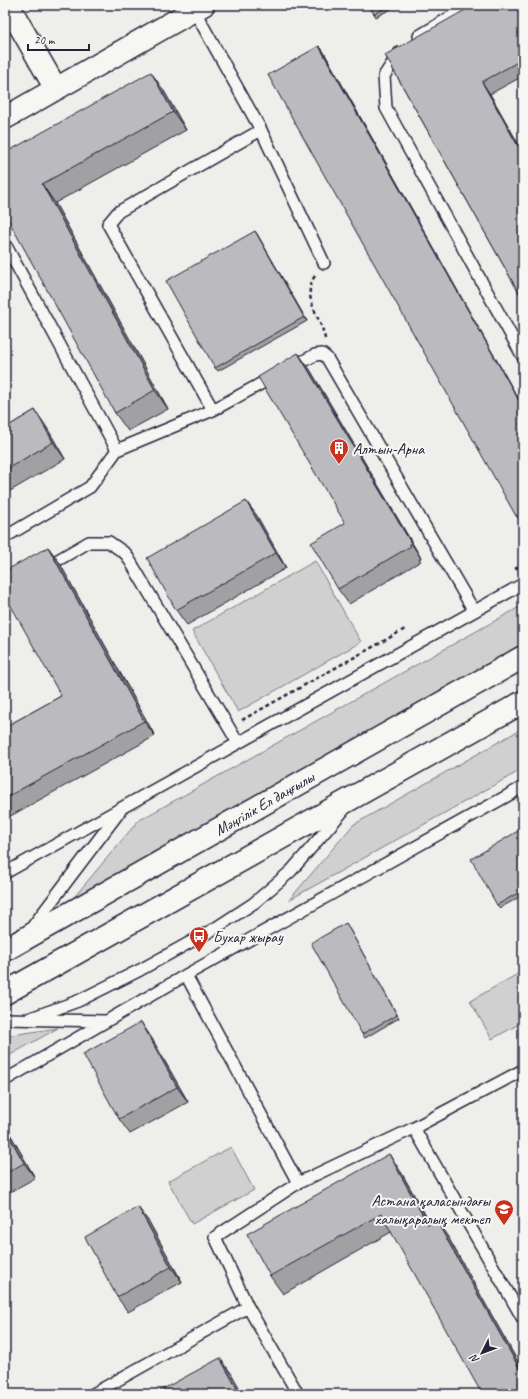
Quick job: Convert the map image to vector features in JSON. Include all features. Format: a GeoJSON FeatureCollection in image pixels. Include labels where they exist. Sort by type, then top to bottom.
{"type":"FeatureCollection","features":[{"type":"Feature","properties":{"kind":"main road"},"geometry":{"type":"LineString","coordinates":[[8,5],[56,89]]}},
{"type":"Feature","properties":{"kind":"main road"},"geometry":{"type":"LineString","coordinates":[[5,118],[198,7]]}},
{"type":"Feature","properties":{"kind":"main road","name":"Мәңгілік Ел даңғылы"},"geometry":{"type":"LineString","coordinates":[[12,945],[523,657]]}},
{"type":"Feature","properties":{"kind":"main road"},"geometry":{"type":"LineString","coordinates":[[5,993],[523,702]]}},
{"type":"Feature","properties":{"kind":"lane"},"geometry":{"type":"LineString","coordinates":[[472,5],[407,43],[384,76],[386,108],[523,357]]}},
{"type":"Feature","properties":{"kind":"lane"},"geometry":{"type":"LineString","coordinates":[[198,7],[261,130],[324,263]]}},
{"type":"Feature","properties":{"kind":"lane"},"geometry":{"type":"LineString","coordinates":[[213,410],[108,224],[118,212],[261,130]]}},
{"type":"Feature","properties":{"kind":"lane"},"geometry":{"type":"LineString","coordinates":[[5,244],[118,450]]}},
{"type":"Feature","properties":{"kind":"lane"},"geometry":{"type":"LineString","coordinates":[[5,537],[90,487],[118,450],[213,410],[315,355],[322,354],[327,358],[474,611]]}},
{"type":"Feature","properties":{"kind":"lane"},"geometry":{"type":"LineString","coordinates":[[37,571],[89,542],[109,542],[126,554],[238,743]]}},
{"type":"Feature","properties":{"kind":"lane"},"geometry":{"type":"LineString","coordinates":[[5,873],[523,584]]}},
{"type":"Feature","properties":{"kind":"lane"},"geometry":{"type":"LineString","coordinates":[[5,1080],[186,975],[523,787]]}},
{"type":"Feature","properties":{"kind":"lane"},"geometry":{"type":"LineString","coordinates":[[28,1019],[78,1001],[140,970],[214,929],[254,903],[291,871],[355,796]]}},
{"type":"Feature","properties":{"kind":"lane"},"geometry":{"type":"LineString","coordinates":[[12,945],[122,808]]}},
{"type":"Feature","properties":{"kind":"lane"},"geometry":{"type":"LineString","coordinates":[[186,975],[298,1183]]}},
{"type":"Feature","properties":{"kind":"lane"},"geometry":{"type":"LineString","coordinates":[[5,1019],[106,1021]]}},
{"type":"Feature","properties":{"kind":"lane"},"geometry":{"type":"LineString","coordinates":[[298,1394],[248,1308],[215,1237],[298,1183],[414,1128],[523,1070]]}},
{"type":"Feature","properties":{"kind":"lane"},"geometry":{"type":"LineString","coordinates":[[414,1128],[523,1319]]}},
{"type":"Feature","properties":{"kind":"lane"},"geometry":{"type":"LineString","coordinates":[[93,1394],[248,1308]]}},
{"type":"Feature","properties":{"kind":"path"},"geometry":{"type":"LineString","coordinates":[[322,354],[325,345],[324,330],[309,294],[311,281],[324,263]]}},
{"type":"Feature","properties":{"kind":"path"},"geometry":{"type":"LineString","coordinates":[[510,571],[523,564]]}},
{"type":"Feature","properties":{"kind":"path"},"geometry":{"type":"LineString","coordinates":[[228,727],[410,627]]}},
{"type":"Feature","properties":{"kind":"shaded area"},"geometry":{"type":"Polygon","coordinates":[[[315,561],[361,642],[238,712],[192,631],[315,561]]]}},
{"type":"Feature","properties":{"kind":"shaded area"},"geometry":{"type":"Polygon","coordinates":[[[523,605],[523,647],[65,908],[138,821],[523,605]]]}},
{"type":"Feature","properties":{"kind":"shaded area"},"geometry":{"type":"Polygon","coordinates":[[[523,728],[523,769],[289,900],[353,825],[523,728]]]}},
{"type":"Feature","properties":{"kind":"shaded area"},"geometry":{"type":"Polygon","coordinates":[[[523,971],[523,1022],[492,1039],[470,1001],[523,971]]]}},
{"type":"Feature","properties":{"kind":"shaded area"},"geometry":{"type":"Polygon","coordinates":[[[58,1028],[5,1058],[5,1036],[58,1028]]]}},
{"type":"Feature","properties":{"kind":"shaded area"},"geometry":{"type":"Polygon","coordinates":[[[231,1147],[254,1190],[192,1224],[168,1181],[231,1147]]]}},
{"type":"Feature","properties":{"kind":"building"},"geometry":{"type":"Polygon","coordinates":[[[369,5],[390,5],[374,14],[369,5]]]}},
{"type":"Feature","properties":{"kind":"building"},"geometry":{"type":"Polygon","coordinates":[[[474,5],[523,5],[523,59],[482,82],[523,155],[523,300],[385,55],[474,5]]]}},
{"type":"Feature","properties":{"kind":"building"},"geometry":{"type":"Polygon","coordinates":[[[319,46],[523,408],[523,512],[516,516],[268,75],[319,46]]]}},
{"type":"Feature","properties":{"kind":"building"},"geometry":{"type":"Polygon","coordinates":[[[151,72],[173,112],[42,184],[155,390],[115,413],[5,214],[5,153],[151,72]]]}},
{"type":"Feature","properties":{"kind":"building"},"geometry":{"type":"Polygon","coordinates":[[[255,231],[304,317],[215,368],[166,281],[255,231]]]}},
{"type":"Feature","properties":{"kind":"building","name":"Алтын-Арна"},"geometry":{"type":"Polygon","coordinates":[[[298,353],[411,543],[409,544],[411,546],[338,589],[311,543],[345,523],[258,377],[298,353]]]}},
{"type":"Feature","properties":{"kind":"building"},"geometry":{"type":"Polygon","coordinates":[[[35,410],[53,442],[5,470],[5,428],[35,410]]]}},
{"type":"Feature","properties":{"kind":"building"},"geometry":{"type":"Polygon","coordinates":[[[246,501],[276,553],[176,610],[147,558],[246,501]]]}},
{"type":"Feature","properties":{"kind":"building"},"geometry":{"type":"Polygon","coordinates":[[[48,547],[144,721],[5,798],[5,727],[61,696],[5,595],[5,571],[48,547]]]}},
{"type":"Feature","properties":{"kind":"building"},"geometry":{"type":"Polygon","coordinates":[[[523,828],[523,890],[497,905],[471,859],[523,828]]]}},
{"type":"Feature","properties":{"kind":"building"},"geometry":{"type":"Polygon","coordinates":[[[346,923],[397,1015],[362,1034],[311,943],[346,923]]]}},
{"type":"Feature","properties":{"kind":"building"},"geometry":{"type":"Polygon","coordinates":[[[141,1022],[177,1087],[119,1119],[83,1054],[141,1022]]]}},
{"type":"Feature","properties":{"kind":"building"},"geometry":{"type":"Polygon","coordinates":[[[5,1129],[24,1163],[5,1174],[5,1129]]]}},
{"type":"Feature","properties":{"kind":"building"},"geometry":{"type":"Polygon","coordinates":[[[389,1154],[428,1225],[436,1220],[523,1375],[523,1394],[482,1394],[381,1214],[270,1276],[247,1234],[389,1154]]]}},
{"type":"Feature","properties":{"kind":"building"},"geometry":{"type":"Polygon","coordinates":[[[138,1207],[171,1267],[117,1297],[85,1237],[138,1207]]]}},
{"type":"Feature","properties":{"kind":"building"},"geometry":{"type":"Polygon","coordinates":[[[220,1358],[240,1394],[154,1394],[220,1358]]]}},
{"type":"Feature","properties":{"kind":"place","name":"Алтын-Арна"},"geometry":{"type":"Point","coordinates":[339,465]}},
{"type":"Feature","properties":{"kind":"place","name":"Бухар жырау"},"geometry":{"type":"Point","coordinates":[199,953]}},
{"type":"Feature","properties":{"kind":"place","name":"Астана қаласындағы халықаралық мектеп"},"geometry":{"type":"Point","coordinates":[504,1226]}}]}
